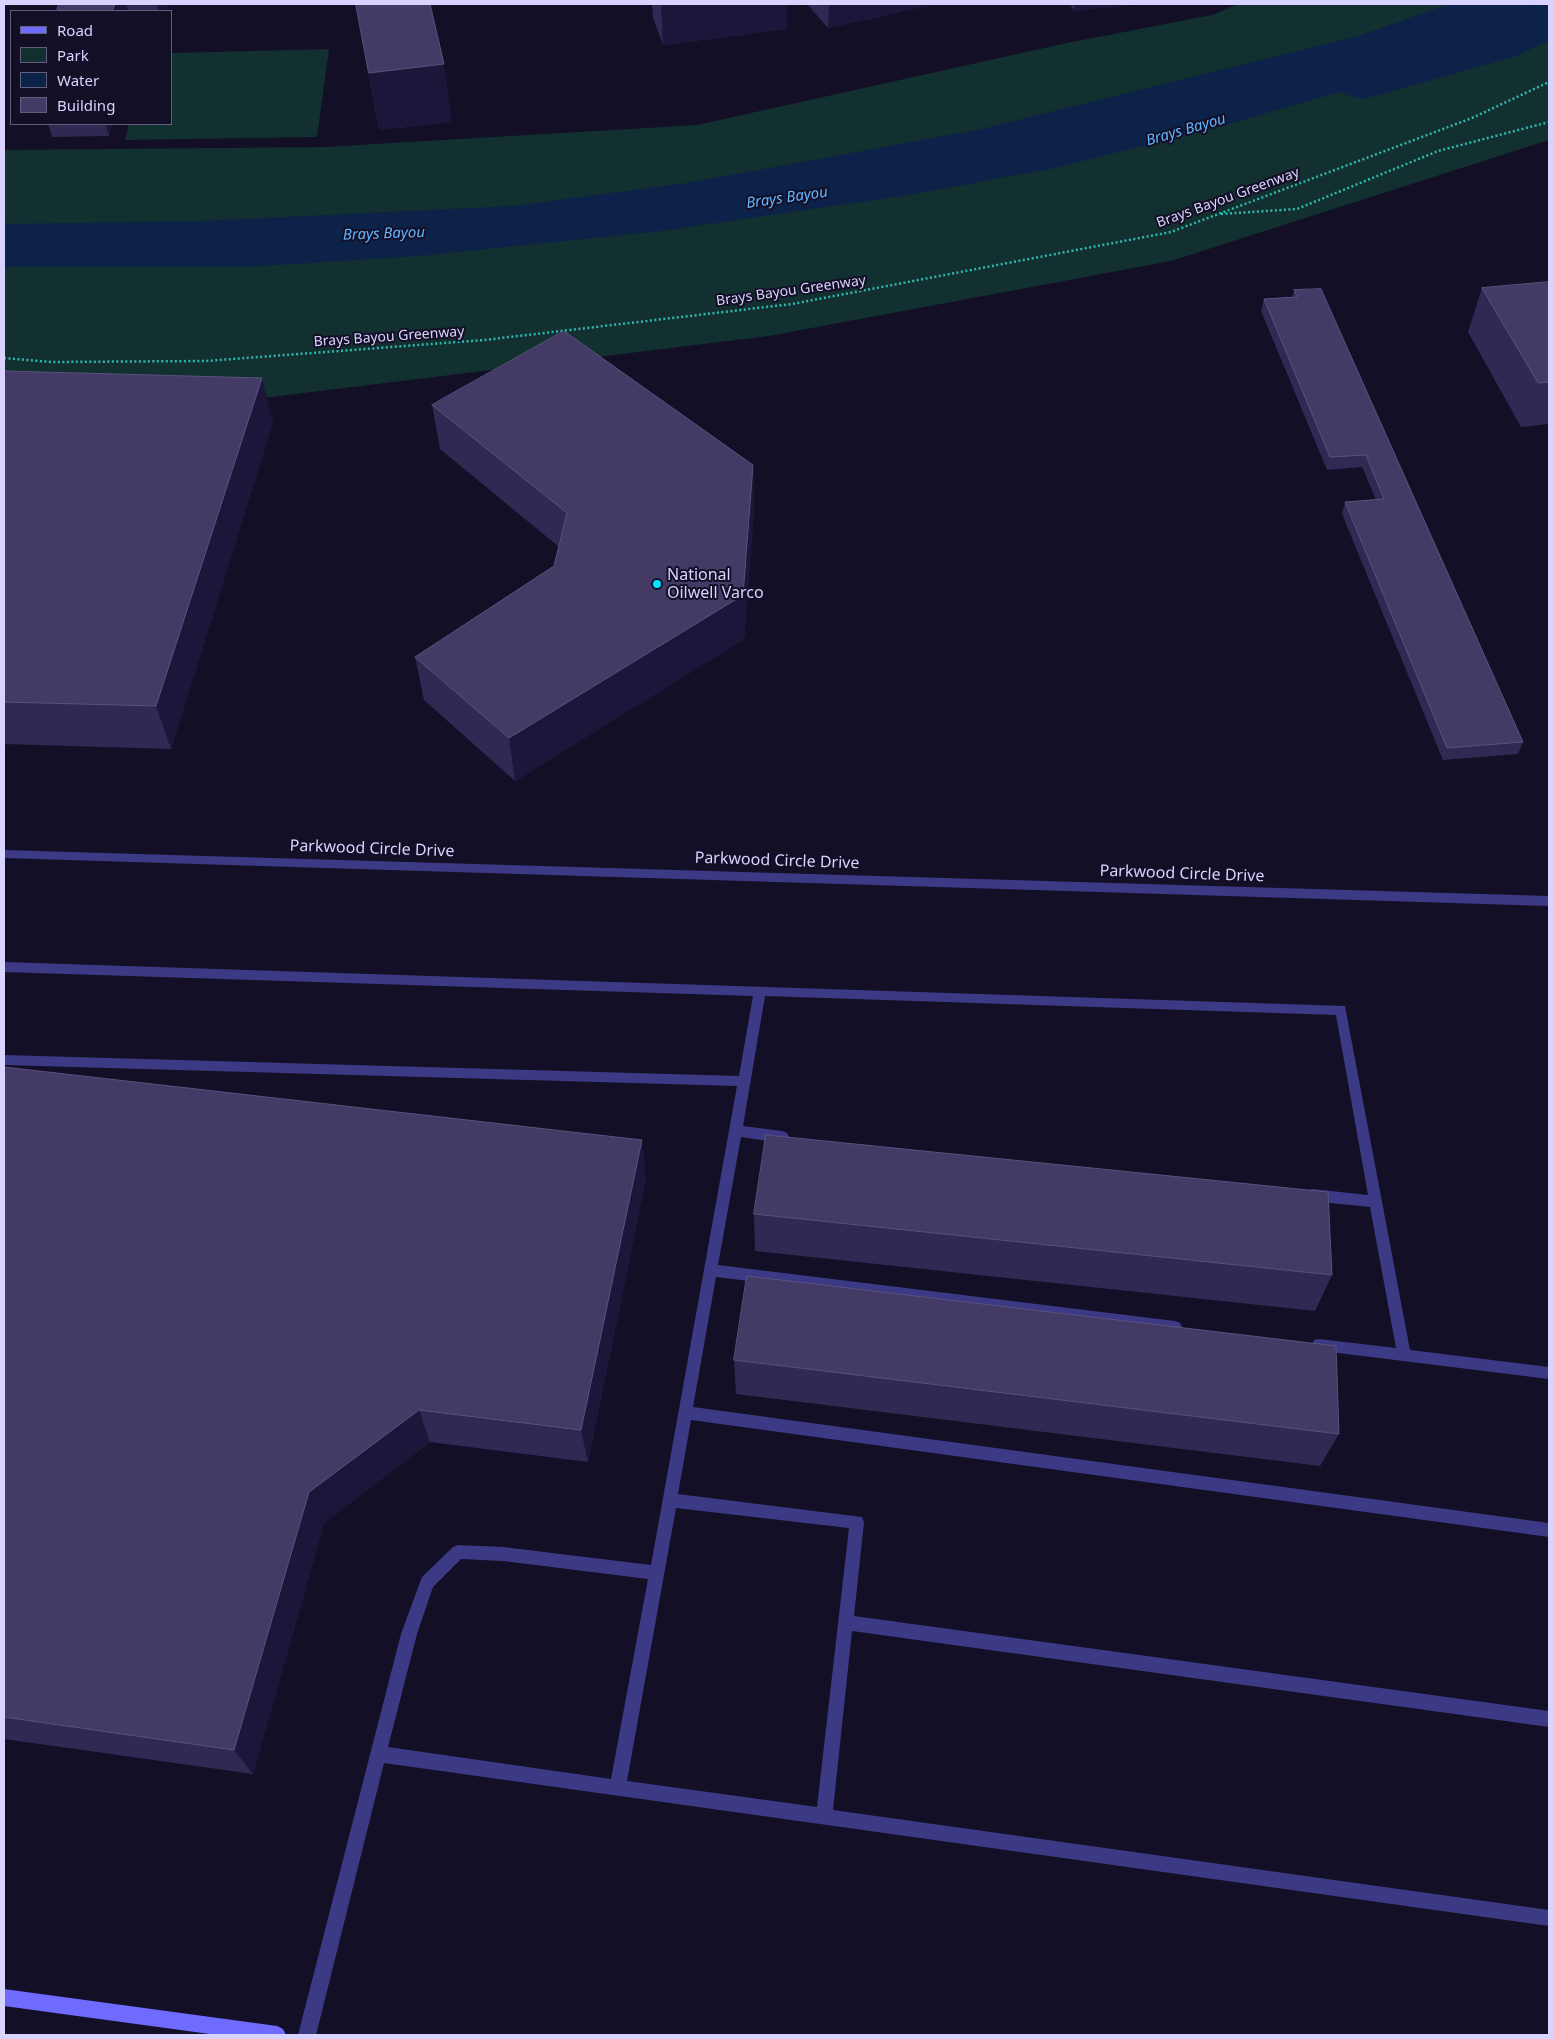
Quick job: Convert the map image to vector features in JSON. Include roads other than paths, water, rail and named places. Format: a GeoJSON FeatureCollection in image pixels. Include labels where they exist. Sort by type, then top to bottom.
{"type":"FeatureCollection","features":[{"type":"Feature","properties":{"kind":"main road"},"geometry":{"type":"LineString","coordinates":[[4,1998],[277,2035]]}},
{"type":"Feature","properties":{"kind":"street","name":"Parkwood Circle Drive"},"geometry":{"type":"LineString","coordinates":[[4,854],[1549,901]]}},
{"type":"Feature","properties":{"kind":"street"},"geometry":{"type":"LineString","coordinates":[[4,967],[1341,1010],[1404,1355]]}},
{"type":"Feature","properties":{"kind":"street"},"geometry":{"type":"LineString","coordinates":[[618,1787],[760,991]]}},
{"type":"Feature","properties":{"kind":"street"},"geometry":{"type":"LineString","coordinates":[[4,1060],[744,1081]]}},
{"type":"Feature","properties":{"kind":"street"},"geometry":{"type":"LineString","coordinates":[[735,1131],[794,1138]]}},
{"type":"Feature","properties":{"kind":"street"},"geometry":{"type":"LineString","coordinates":[[1297,1193],[1376,1202]]}},
{"type":"Feature","properties":{"kind":"street"},"geometry":{"type":"LineString","coordinates":[[711,1270],[1186,1328]]}},
{"type":"Feature","properties":{"kind":"street"},"geometry":{"type":"LineString","coordinates":[[1305,1343],[1549,1373]]}},
{"type":"Feature","properties":{"kind":"street"},"geometry":{"type":"LineString","coordinates":[[686,1413],[1549,1530]]}},
{"type":"Feature","properties":{"kind":"street"},"geometry":{"type":"LineString","coordinates":[[670,1500],[858,1522],[824,1817]]}},
{"type":"Feature","properties":{"kind":"street"},"geometry":{"type":"LineString","coordinates":[[307,2035],[409,1634],[427,1582],[458,1552],[504,1554],[657,1573]]}},
{"type":"Feature","properties":{"kind":"street"},"geometry":{"type":"LineString","coordinates":[[846,1623],[1549,1719]]}},
{"type":"Feature","properties":{"kind":"street"},"geometry":{"type":"LineString","coordinates":[[378,1754],[1549,1918]]}},
{"type":"Feature","properties":{"kind":"water"},"geometry":{"type":"Polygon","coordinates":[[[1450,4],[1549,4],[1549,27],[1415,70],[1229,124],[1055,168],[909,195],[662,231],[419,256],[247,267],[4,267],[4,224],[202,221],[512,206],[687,183],[977,130],[1358,36],[1450,4]]]}},
{"type":"Feature","properties":{"kind":"waterway","name":"Brays Bayou"},"geometry":{"type":"LineString","coordinates":[[1364,81],[1492,45],[1549,19]]}},
{"type":"Feature","properties":{"kind":"place","name":"National Oilwell Varco"},"geometry":{"type":"Point","coordinates":[657,584]}}]}
